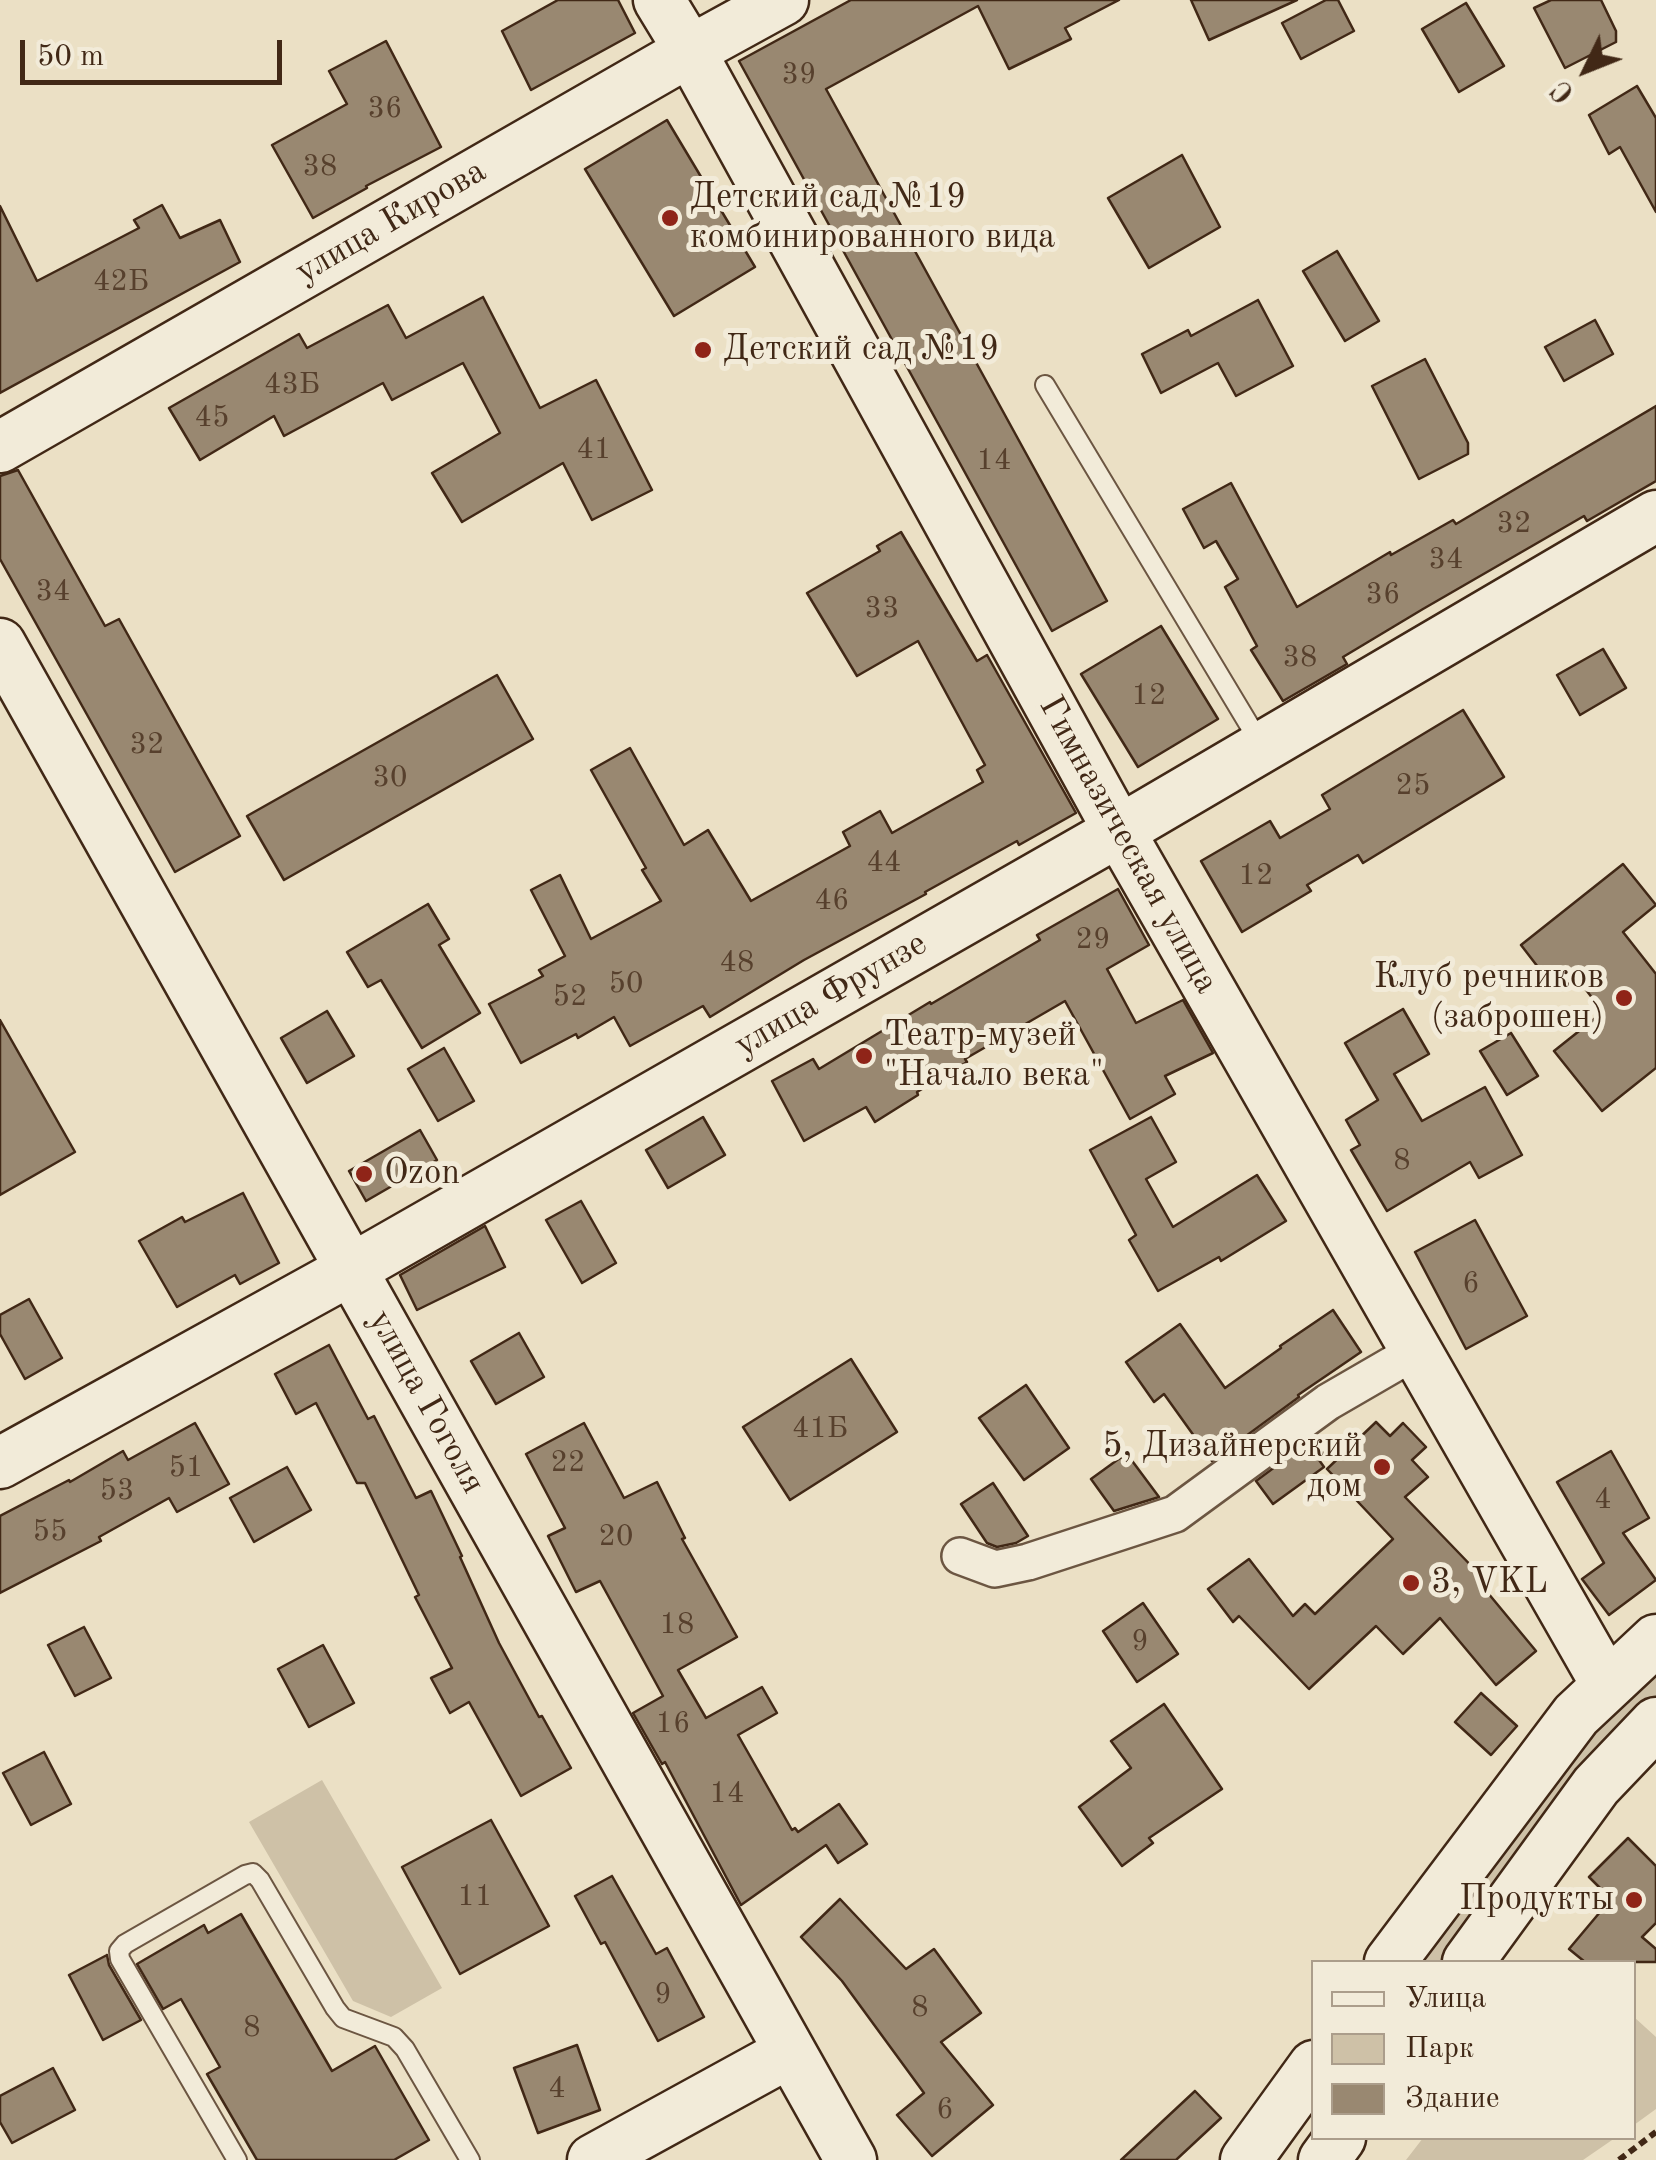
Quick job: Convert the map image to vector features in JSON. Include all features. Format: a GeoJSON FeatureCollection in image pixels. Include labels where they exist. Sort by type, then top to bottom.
{"type":"FeatureCollection","features":[{"type":"Feature","properties":{"kind":"street","name":"Гимназическая улица"},"geometry":{"type":"LineString","coordinates":[[659,0],[1119,831],[1607,1685]]}},
{"type":"Feature","properties":{"kind":"street","name":"улица Кирова"},"geometry":{"type":"LineString","coordinates":[[0,446],[783,0]]}},
{"type":"Feature","properties":{"kind":"street","name":"улица Фрунзе"},"geometry":{"type":"LineString","coordinates":[[0,1463],[352,1268],[1119,831],[1656,516]]}},
{"type":"Feature","properties":{"kind":"street","name":"улица Гоголя"},"geometry":{"type":"LineString","coordinates":[[0,644],[850,2160]]}},
{"type":"Feature","properties":{"kind":"street"},"geometry":{"type":"LineString","coordinates":[[960,1556],[995,1569],[1175,1514],[1328,1402],[1416,1351]]}},
{"type":"Feature","properties":{"kind":"street"},"geometry":{"type":"LineString","coordinates":[[1392,1960],[1576,1716],[1656,1640]]}},
{"type":"Feature","properties":{"kind":"street"},"geometry":{"type":"LineString","coordinates":[[1469,1960],[1596,1786],[1656,1724]]}},
{"type":"Feature","properties":{"kind":"street"},"geometry":{"type":"LineString","coordinates":[[592,2160],[790,2052]]}},
{"type":"Feature","properties":{"kind":"street"},"geometry":{"type":"LineString","coordinates":[[1246,2160],[1311,2070]]}},
{"type":"Feature","properties":{"kind":"lane"},"geometry":{"type":"LineString","coordinates":[[1045,385],[1263,747]]}},
{"type":"Feature","properties":{"kind":"lane"},"geometry":{"type":"LineString","coordinates":[[237,2160],[120,1959],[119,1951],[125,1944],[253,1873],[343,2018],[394,2037],[405,2048],[468,2160]]}},
{"type":"Feature","properties":{"kind":"path"},"geometry":{"type":"LineString","coordinates":[[1619,2160],[1656,2132]]}},
{"type":"Feature","properties":{"kind":"green space"},"geometry":{"type":"Polygon","coordinates":[[[1656,1671],[1656,1700],[1448,1960],[1416,1960],[1582,1744],[1656,1671]]]}},
{"type":"Feature","properties":{"kind":"green space"},"geometry":{"type":"Polygon","coordinates":[[[322,1780],[442,1988],[391,2017],[353,2001],[249,1822],[322,1780]]]}},
{"type":"Feature","properties":{"kind":"green space"},"geometry":{"type":"Polygon","coordinates":[[[1636,2019],[1656,2037],[1656,2109],[1636,2124],[1636,2019]]]}},
{"type":"Feature","properties":{"kind":"green space"},"geometry":{"type":"Polygon","coordinates":[[[1421,2140],[1612,2140],[1583,2160],[1406,2160],[1421,2140]]]}},
{"type":"Feature","properties":{"kind":"building"},"geometry":{"type":"Polygon","coordinates":[[[558,0],[618,0],[635,33],[531,90],[502,31],[558,0]]]}},
{"type":"Feature","properties":{"kind":"building"},"geometry":{"type":"Polygon","coordinates":[[[851,0],[1119,0],[1065,28],[1071,39],[1009,69],[978,6],[826,89],[1107,601],[1052,631],[739,61],[851,0]]]}},
{"type":"Feature","properties":{"kind":"building"},"geometry":{"type":"Polygon","coordinates":[[[1191,0],[1297,0],[1209,40],[1191,0]]]}},
{"type":"Feature","properties":{"kind":"building"},"geometry":{"type":"Polygon","coordinates":[[[1326,0],[1338,0],[1354,31],[1301,59],[1282,23],[1326,0]]]}},
{"type":"Feature","properties":{"kind":"building"},"geometry":{"type":"Polygon","coordinates":[[[1551,0],[1601,0],[1616,31],[1616,42],[1565,68],[1534,8],[1551,0]]]}},
{"type":"Feature","properties":{"kind":"building"},"geometry":{"type":"Polygon","coordinates":[[[1466,3],[1504,66],[1459,92],[1422,29],[1466,3]]]}},
{"type":"Feature","properties":{"kind":"building"},"geometry":{"type":"Polygon","coordinates":[[[386,41],[441,147],[313,218],[272,145],[347,104],[329,71],[386,41]]]}},
{"type":"Feature","properties":{"kind":"building"},"geometry":{"type":"Polygon","coordinates":[[[1637,86],[1656,118],[1656,212],[1620,147],[1609,154],[1589,115],[1637,86]]]}},
{"type":"Feature","properties":{"kind":"building","name":"Детский сад №19 комбинированного вида"},"geometry":{"type":"Polygon","coordinates":[[[667,120],[755,267],[674,316],[585,169],[667,120]]]}},
{"type":"Feature","properties":{"kind":"building"},"geometry":{"type":"Polygon","coordinates":[[[1182,155],[1220,227],[1149,268],[1108,198],[1182,155]]]}},
{"type":"Feature","properties":{"kind":"building"},"geometry":{"type":"Polygon","coordinates":[[[162,205],[180,238],[220,220],[240,262],[0,393],[0,206],[37,281],[139,228],[134,220],[162,205]]]}},
{"type":"Feature","properties":{"kind":"building"},"geometry":{"type":"Polygon","coordinates":[[[1337,251],[1379,321],[1345,341],[1303,271],[1337,251]]]}},
{"type":"Feature","properties":{"kind":"building"},"geometry":{"type":"Polygon","coordinates":[[[483,297],[540,408],[596,380],[652,490],[592,520],[563,463],[462,522],[432,473],[500,433],[463,363],[392,400],[383,383],[284,436],[274,416],[200,460],[169,408],[299,334],[307,348],[388,305],[406,338],[483,297]]]}},
{"type":"Feature","properties":{"kind":"building"},"geometry":{"type":"Polygon","coordinates":[[[1258,300],[1293,366],[1236,396],[1218,363],[1161,393],[1142,354],[1188,330],[1191,336],[1258,300]]]}},
{"type":"Feature","properties":{"kind":"building"},"geometry":{"type":"Polygon","coordinates":[[[1595,320],[1613,354],[1564,381],[1545,347],[1595,320]]]}},
{"type":"Feature","properties":{"kind":"building"},"geometry":{"type":"Polygon","coordinates":[[[1425,359],[1468,443],[1468,454],[1419,479],[1372,386],[1425,359]]]}},
{"type":"Feature","properties":{"kind":"building"},"geometry":{"type":"Polygon","coordinates":[[[1656,406],[1656,481],[1587,521],[1584,516],[1423,609],[1343,657],[1347,664],[1283,701],[1251,650],[1257,646],[1225,587],[1238,579],[1216,541],[1204,548],[1183,509],[1231,483],[1297,607],[1390,552],[1391,555],[1453,520],[1456,524],[1656,406]]]}},
{"type":"Feature","properties":{"kind":"building"},"geometry":{"type":"Polygon","coordinates":[[[18,470],[105,626],[119,619],[240,836],[175,872],[0,559],[0,476],[18,470]]]}},
{"type":"Feature","properties":{"kind":"building"},"geometry":{"type":"Polygon","coordinates":[[[901,532],[977,661],[987,655],[1076,813],[925,892],[710,1017],[703,1006],[630,1046],[614,1017],[521,1063],[489,1004],[543,976],[539,970],[565,956],[531,890],[560,875],[591,939],[661,901],[591,770],[630,748],[684,845],[708,830],[751,901],[850,846],[843,832],[880,811],[892,833],[983,782],[977,770],[985,765],[918,641],[857,676],[807,593],[880,551],[877,546],[901,532]]]}},
{"type":"Feature","properties":{"kind":"building"},"geometry":{"type":"Polygon","coordinates":[[[1161,626],[1218,719],[1138,767],[1081,674],[1161,626]]]}},
{"type":"Feature","properties":{"kind":"building"},"geometry":{"type":"Polygon","coordinates":[[[1603,649],[1626,688],[1580,715],[1557,675],[1603,649]]]}},
{"type":"Feature","properties":{"kind":"building"},"geometry":{"type":"Polygon","coordinates":[[[497,675],[533,739],[284,880],[247,816],[497,675]]]}},
{"type":"Feature","properties":{"kind":"building"},"geometry":{"type":"Polygon","coordinates":[[[1463,710],[1504,777],[1363,863],[1358,855],[1307,885],[1311,891],[1242,932],[1201,861],[1270,821],[1280,838],[1330,809],[1322,795],[1463,710]]]}},
{"type":"Feature","properties":{"kind":"building","name":"Клуб речников (заброшен)"},"geometry":{"type":"Polygon","coordinates":[[[1623,864],[1656,905],[1623,932],[1656,974],[1656,1068],[1602,1111],[1554,1051],[1603,1012],[1570,969],[1551,984],[1521,945],[1623,864]]]}},
{"type":"Feature","properties":{"kind":"building"},"geometry":{"type":"Polygon","coordinates":[[[1118,889],[1149,945],[1107,969],[1136,1023],[1183,1000],[1213,1053],[1165,1076],[1175,1094],[1130,1119],[1065,1001],[965,1059],[967,1062],[875,1122],[866,1107],[804,1141],[772,1081],[813,1059],[819,1069],[1040,940],[1037,935],[1118,889]]]}},
{"type":"Feature","properties":{"kind":"building"},"geometry":{"type":"Polygon","coordinates":[[[428,904],[449,939],[439,945],[480,1013],[422,1048],[381,980],[368,987],[347,952],[428,904]]]}},
{"type":"Feature","properties":{"kind":"building"},"geometry":{"type":"Polygon","coordinates":[[[1403,1009],[1429,1054],[1394,1074],[1422,1121],[1485,1087],[1522,1155],[1479,1178],[1470,1162],[1387,1211],[1351,1150],[1360,1145],[1346,1120],[1378,1100],[1345,1043],[1403,1009]]]}},
{"type":"Feature","properties":{"kind":"building"},"geometry":{"type":"Polygon","coordinates":[[[327,1011],[354,1056],[307,1083],[281,1038],[327,1011]]]}},
{"type":"Feature","properties":{"kind":"building"},"geometry":{"type":"Polygon","coordinates":[[[0,1020],[75,1152],[0,1195],[0,1020]]]}},
{"type":"Feature","properties":{"kind":"building"},"geometry":{"type":"Polygon","coordinates":[[[1511,1033],[1538,1076],[1507,1095],[1480,1051],[1511,1033]]]}},
{"type":"Feature","properties":{"kind":"building"},"geometry":{"type":"Polygon","coordinates":[[[444,1048],[474,1101],[438,1121],[408,1069],[444,1048]]]}},
{"type":"Feature","properties":{"kind":"building"},"geometry":{"type":"Polygon","coordinates":[[[703,1117],[725,1155],[668,1188],[646,1150],[703,1117]]]}},
{"type":"Feature","properties":{"kind":"building"},"geometry":{"type":"Polygon","coordinates":[[[1151,1117],[1176,1162],[1146,1179],[1173,1227],[1257,1175],[1286,1221],[1221,1261],[1219,1257],[1158,1291],[1129,1240],[1136,1235],[1090,1150],[1151,1117]]]}},
{"type":"Feature","properties":{"kind":"building"},"geometry":{"type":"Polygon","coordinates":[[[420,1130],[437,1160],[366,1201],[349,1171],[420,1130]]]}},
{"type":"Feature","properties":{"kind":"building"},"geometry":{"type":"Polygon","coordinates":[[[243,1193],[279,1263],[240,1284],[235,1275],[177,1307],[139,1241],[182,1217],[185,1222],[243,1193]]]}},
{"type":"Feature","properties":{"kind":"building"},"geometry":{"type":"Polygon","coordinates":[[[581,1201],[616,1263],[582,1283],[546,1220],[581,1201]]]}},
{"type":"Feature","properties":{"kind":"building"},"geometry":{"type":"Polygon","coordinates":[[[1475,1220],[1527,1316],[1466,1349],[1415,1252],[1475,1220]]]}},
{"type":"Feature","properties":{"kind":"building"},"geometry":{"type":"Polygon","coordinates":[[[485,1226],[505,1267],[417,1310],[400,1275],[485,1226]]]}},
{"type":"Feature","properties":{"kind":"building"},"geometry":{"type":"Polygon","coordinates":[[[29,1299],[62,1358],[25,1379],[0,1334],[0,1315],[29,1299]]]}},
{"type":"Feature","properties":{"kind":"building"},"geometry":{"type":"Polygon","coordinates":[[[1333,1310],[1361,1352],[1212,1461],[1164,1394],[1154,1402],[1126,1362],[1180,1324],[1225,1388],[1333,1310]]]}},
{"type":"Feature","properties":{"kind":"building"},"geometry":{"type":"Polygon","coordinates":[[[519,1333],[544,1377],[496,1404],[471,1361],[519,1333]]]}},
{"type":"Feature","properties":{"kind":"building"},"geometry":{"type":"Polygon","coordinates":[[[329,1345],[368,1419],[374,1416],[416,1498],[431,1491],[499,1643],[571,1768],[521,1796],[469,1702],[450,1713],[431,1678],[452,1668],[415,1597],[419,1595],[365,1483],[357,1483],[316,1403],[296,1414],[275,1374],[329,1345]]]}},
{"type":"Feature","properties":{"kind":"building"},"geometry":{"type":"Polygon","coordinates":[[[851,1359],[897,1432],[790,1500],[743,1427],[851,1359]]]}},
{"type":"Feature","properties":{"kind":"building"},"geometry":{"type":"Polygon","coordinates":[[[1026,1385],[1069,1448],[1024,1480],[979,1418],[1026,1385]]]}},
{"type":"Feature","properties":{"kind":"building"},"geometry":{"type":"Polygon","coordinates":[[[1376,1422],[1390,1436],[1403,1423],[1426,1447],[1412,1460],[1428,1477],[1405,1497],[1482,1577],[1478,1581],[1536,1651],[1496,1685],[1440,1618],[1403,1654],[1376,1626],[1309,1689],[1239,1616],[1233,1622],[1208,1589],[1249,1559],[1293,1616],[1305,1604],[1315,1614],[1393,1539],[1327,1469],[1376,1422]]]}},
{"type":"Feature","properties":{"kind":"building"},"geometry":{"type":"Polygon","coordinates":[[[195,1423],[229,1484],[177,1512],[169,1498],[99,1537],[101,1541],[0,1593],[0,1516],[123,1451],[128,1460],[195,1423]]]}},
{"type":"Feature","properties":{"kind":"building"},"geometry":{"type":"Polygon","coordinates":[[[584,1423],[624,1498],[657,1482],[685,1538],[682,1539],[737,1637],[678,1670],[706,1718],[762,1687],[777,1713],[738,1735],[792,1830],[798,1832],[839,1804],[867,1844],[838,1863],[826,1845],[741,1905],[665,1762],[662,1764],[633,1713],[663,1696],[600,1581],[576,1592],[548,1536],[565,1528],[526,1454],[584,1423]]]}},
{"type":"Feature","properties":{"kind":"building"},"geometry":{"type":"Polygon","coordinates":[[[1307,1443],[1324,1467],[1273,1504],[1256,1481],[1307,1443]]]}},
{"type":"Feature","properties":{"kind":"building"},"geometry":{"type":"Polygon","coordinates":[[[1611,1451],[1649,1518],[1623,1533],[1656,1580],[1609,1615],[1582,1579],[1604,1563],[1557,1482],[1611,1451]]]}},
{"type":"Feature","properties":{"kind":"building"},"geometry":{"type":"Polygon","coordinates":[[[1120,1458],[1130,1458],[1159,1497],[1114,1511],[1091,1479],[1120,1458]]]}},
{"type":"Feature","properties":{"kind":"building"},"geometry":{"type":"Polygon","coordinates":[[[287,1467],[311,1510],[254,1542],[230,1498],[287,1467]]]}},
{"type":"Feature","properties":{"kind":"building"},"geometry":{"type":"Polygon","coordinates":[[[993,1483],[1028,1536],[1016,1543],[997,1547],[987,1543],[961,1504],[993,1483]]]}},
{"type":"Feature","properties":{"kind":"building"},"geometry":{"type":"Polygon","coordinates":[[[1143,1603],[1178,1654],[1137,1682],[1103,1631],[1143,1603]]]}},
{"type":"Feature","properties":{"kind":"building"},"geometry":{"type":"Polygon","coordinates":[[[84,1627],[111,1678],[75,1696],[48,1645],[84,1627]]]}},
{"type":"Feature","properties":{"kind":"building"},"geometry":{"type":"Polygon","coordinates":[[[323,1645],[354,1703],[309,1727],[278,1669],[323,1645]]]}},
{"type":"Feature","properties":{"kind":"building"},"geometry":{"type":"Polygon","coordinates":[[[1481,1693],[1517,1726],[1491,1755],[1455,1722],[1481,1693]]]}},
{"type":"Feature","properties":{"kind":"building"},"geometry":{"type":"Polygon","coordinates":[[[1164,1704],[1222,1789],[1149,1838],[1153,1843],[1122,1866],[1079,1807],[1131,1768],[1111,1741],[1164,1704]]]}},
{"type":"Feature","properties":{"kind":"building"},"geometry":{"type":"Polygon","coordinates":[[[44,1752],[71,1804],[31,1825],[3,1773],[44,1752]]]}},
{"type":"Feature","properties":{"kind":"building"},"geometry":{"type":"Polygon","coordinates":[[[491,1820],[549,1926],[460,1974],[402,1867],[491,1820]]]}},
{"type":"Feature","properties":{"kind":"building"},"geometry":{"type":"Polygon","coordinates":[[[1628,1838],[1656,1866],[1656,1923],[1642,1937],[1656,1949],[1656,1962],[1583,1960],[1569,1949],[1611,1899],[1589,1877],[1628,1838]]]}},
{"type":"Feature","properties":{"kind":"building"},"geometry":{"type":"Polygon","coordinates":[[[612,1876],[656,1954],[667,1948],[704,2017],[658,2041],[605,1942],[601,1944],[575,1896],[612,1876]]]}},
{"type":"Feature","properties":{"kind":"building"},"geometry":{"type":"Polygon","coordinates":[[[840,1899],[906,1969],[934,1949],[981,2013],[941,2042],[993,2105],[932,2156],[897,2115],[924,2093],[842,1981],[801,1937],[840,1899]]]}},
{"type":"Feature","properties":{"kind":"building"},"geometry":{"type":"Polygon","coordinates":[[[241,1914],[332,2071],[375,2046],[429,2140],[394,2160],[257,2160],[207,2074],[220,2067],[181,1999],[163,2009],[137,1964],[204,1925],[208,1933],[241,1914]]]}},
{"type":"Feature","properties":{"kind":"building"},"geometry":{"type":"Polygon","coordinates":[[[107,1955],[141,2020],[103,2040],[69,1975],[107,1955]]]}},
{"type":"Feature","properties":{"kind":"building"},"geometry":{"type":"Polygon","coordinates":[[[577,2045],[600,2110],[538,2133],[514,2068],[577,2045]]]}},
{"type":"Feature","properties":{"kind":"building"},"geometry":{"type":"Polygon","coordinates":[[[53,2068],[75,2110],[12,2143],[0,2122],[0,2096],[53,2068]]]}},
{"type":"Feature","properties":{"kind":"building"},"geometry":{"type":"Polygon","coordinates":[[[1195,2091],[1221,2118],[1176,2160],[1121,2160],[1195,2091]]]}},
{"type":"Feature","properties":{"kind":"place","name":"Детский сад №19 комбинированного вида"},"geometry":{"type":"Point","coordinates":[670,218]}},
{"type":"Feature","properties":{"kind":"place","name":"Детский сад №19"},"geometry":{"type":"Point","coordinates":[703,350]}},
{"type":"Feature","properties":{"kind":"place","name":"Клуб речников (заброшен)"},"geometry":{"type":"Point","coordinates":[1624,998]}},
{"type":"Feature","properties":{"kind":"place","name":"Театр-музей \"Начало века\""},"geometry":{"type":"Point","coordinates":[864,1056]}},
{"type":"Feature","properties":{"kind":"place","name":"Ozon"},"geometry":{"type":"Point","coordinates":[364,1174]}},
{"type":"Feature","properties":{"kind":"place","name":"5, Дизайнерский дом"},"geometry":{"type":"Point","coordinates":[1382,1467]}},
{"type":"Feature","properties":{"kind":"place","name":"3, VKL"},"geometry":{"type":"Point","coordinates":[1411,1583]}},
{"type":"Feature","properties":{"kind":"place","name":"Продукты"},"geometry":{"type":"Point","coordinates":[1634,1900]}}]}
